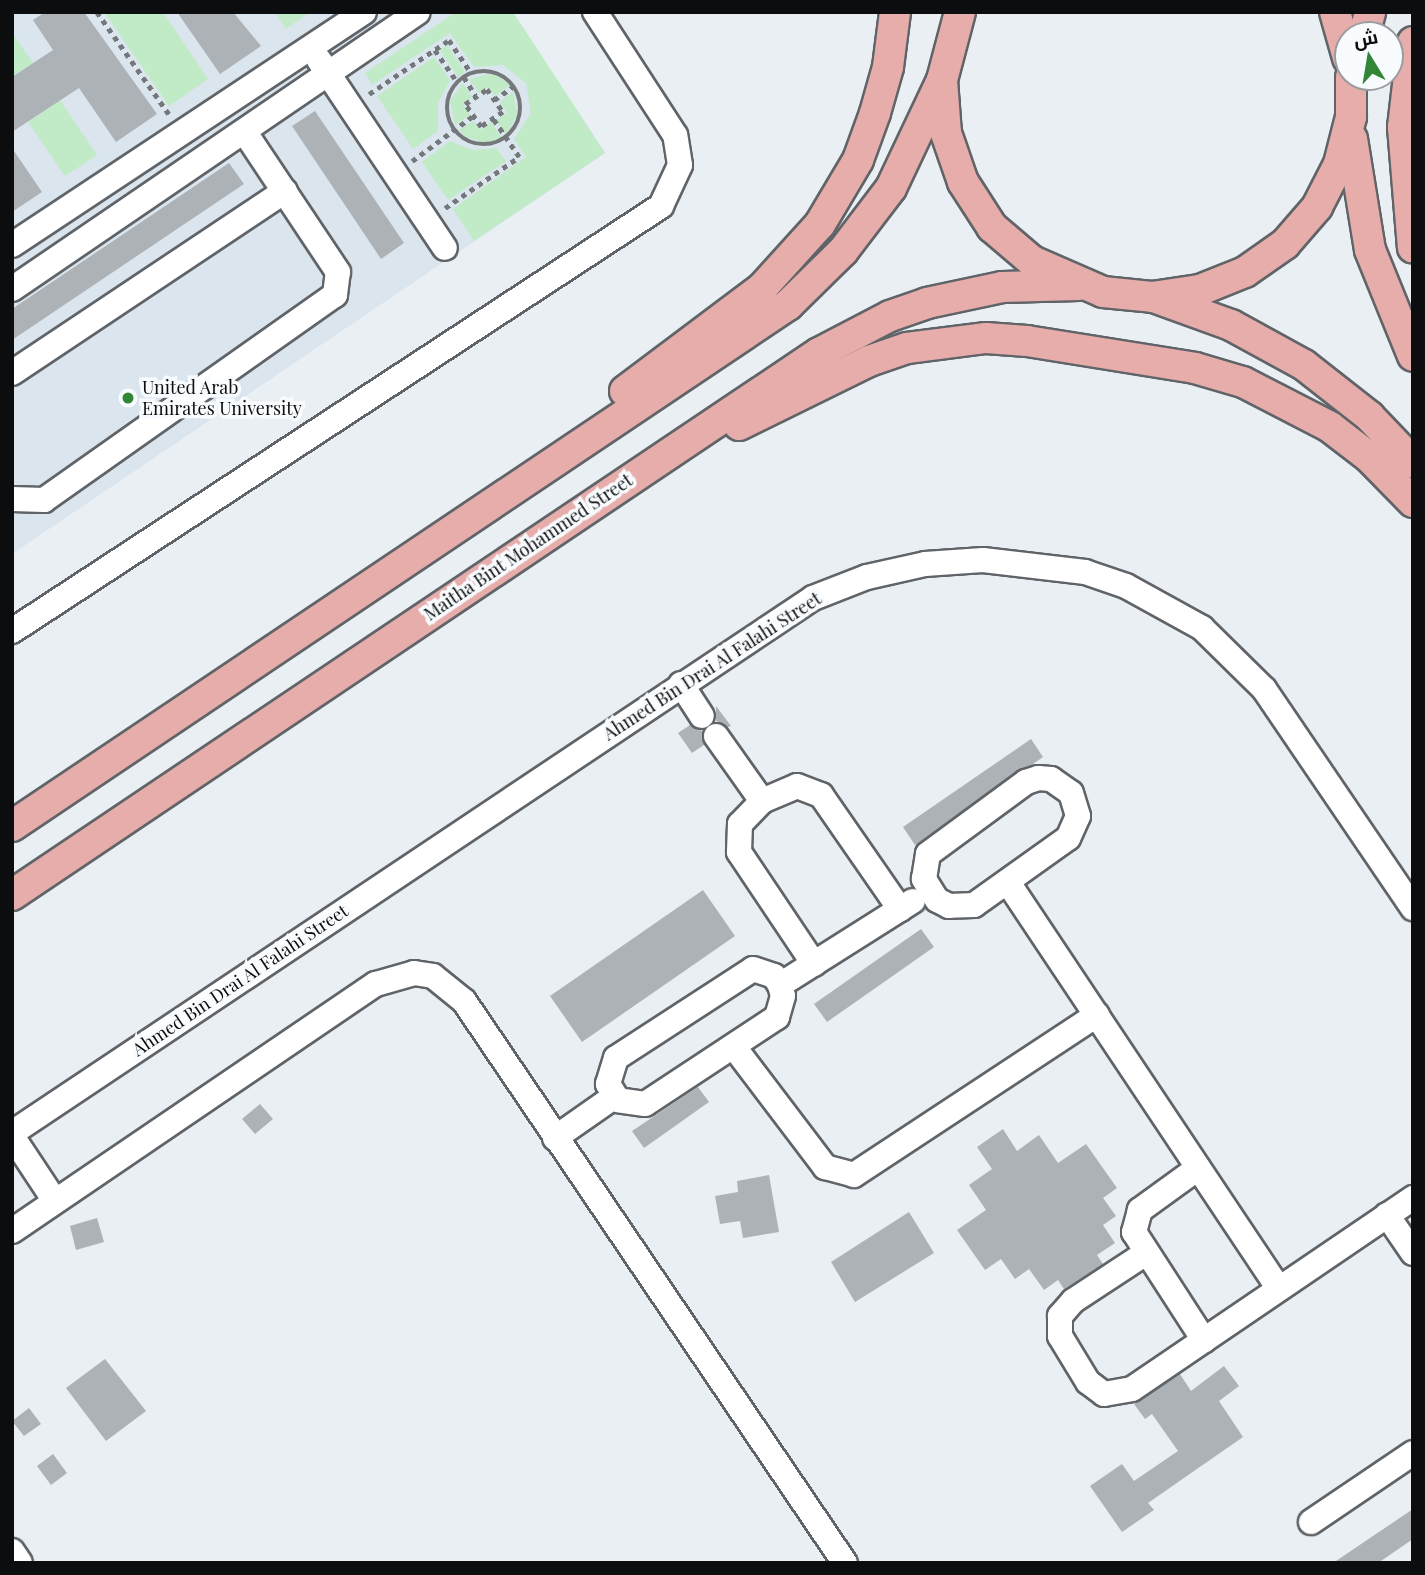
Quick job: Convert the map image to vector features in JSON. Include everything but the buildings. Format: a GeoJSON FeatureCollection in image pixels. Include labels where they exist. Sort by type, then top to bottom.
{"type":"FeatureCollection","features":[{"type":"Feature","properties":{"kind":"main road"},"geometry":{"type":"LineString","coordinates":[[526,480],[575,430],[762,288],[821,224],[859,160],[888,67],[895,12]]}},
{"type":"Feature","properties":{"kind":"main road"},"geometry":{"type":"LineString","coordinates":[[948,12],[944,66],[946,133],[963,183],[992,227],[1032,261],[1079,285],[1152,297],[1231,325],[1304,365],[1369,416],[1413,463]]}},
{"type":"Feature","properties":{"kind":"main road"},"geometry":{"type":"LineString","coordinates":[[12,826],[788,305],[815,280],[891,188],[944,66],[960,12]]}},
{"type":"Feature","properties":{"kind":"main road"},"geometry":{"type":"LineString","coordinates":[[1413,42],[1403,127],[1413,248]]}},
{"type":"Feature","properties":{"kind":"main road"},"geometry":{"type":"LineString","coordinates":[[1352,91],[1356,184],[1370,250],[1413,356]]}},
{"type":"Feature","properties":{"kind":"main road"},"geometry":{"type":"LineString","coordinates":[[1152,297],[1200,290],[1234,276],[1285,244],[1317,207],[1339,164],[1351,117]]}},
{"type":"Feature","properties":{"kind":"main road","name":"Maitha Bint Mohammed Street"},"geometry":{"type":"LineString","coordinates":[[12,895],[819,353],[890,316],[989,289],[1079,285]]}},
{"type":"Feature","properties":{"kind":"main road"},"geometry":{"type":"LineString","coordinates":[[685,442],[751,420],[869,361],[907,348],[986,338],[1027,341],[1195,368],[1243,382],[1330,427],[1369,457],[1413,502]]}},
{"type":"Feature","properties":{"kind":"street"},"geometry":{"type":"LineString","coordinates":[[12,246],[364,12]]}},
{"type":"Feature","properties":{"kind":"street"},"geometry":{"type":"LineString","coordinates":[[12,289],[418,12]]}},
{"type":"Feature","properties":{"kind":"street"},"geometry":{"type":"LineString","coordinates":[[12,631],[661,206],[680,165],[675,135],[595,12]]}},
{"type":"Feature","properties":{"kind":"street"},"geometry":{"type":"LineString","coordinates":[[310,48],[445,248]]}},
{"type":"Feature","properties":{"kind":"street"},"geometry":{"type":"LineString","coordinates":[[12,499],[44,500],[328,304],[335,295],[338,272],[244,131]]}},
{"type":"Feature","properties":{"kind":"street"},"geometry":{"type":"LineString","coordinates":[[12,373],[285,191]]}},
{"type":"Feature","properties":{"kind":"street","name":"Ahmed Bin Drai Al Falahi Street"},"geometry":{"type":"LineString","coordinates":[[12,1134],[813,598],[867,577],[925,564],[983,559],[1085,572],[1165,604],[1235,657],[1264,689],[1413,908]]}},
{"type":"Feature","properties":{"kind":"street"},"geometry":{"type":"LineString","coordinates":[[681,684],[762,801]]}},
{"type":"Feature","properties":{"kind":"street"},"geometry":{"type":"LineString","coordinates":[[1051,779],[1071,793],[1078,816],[1075,828],[1009,884],[961,908],[949,906],[929,891],[924,866],[937,844],[1026,782],[1051,779]]}},
{"type":"Feature","properties":{"kind":"street"},"geometry":{"type":"LineString","coordinates":[[814,964],[739,852],[740,824],[762,801],[796,786],[821,795],[900,909]]}},
{"type":"Feature","properties":{"kind":"street"},"geometry":{"type":"LineString","coordinates":[[1009,884],[1279,1288]]}},
{"type":"Feature","properties":{"kind":"street"},"geometry":{"type":"LineString","coordinates":[[780,985],[929,891]]}},
{"type":"Feature","properties":{"kind":"street"},"geometry":{"type":"LineString","coordinates":[[764,971],[780,985],[783,996],[777,1017],[734,1046],[645,1104],[626,1104],[615,1096],[608,1074],[616,1058],[742,972],[764,971]]}},
{"type":"Feature","properties":{"kind":"street"},"geometry":{"type":"LineString","coordinates":[[12,1231],[376,984],[414,973],[433,976],[464,1001],[845,1563]]}},
{"type":"Feature","properties":{"kind":"street"},"geometry":{"type":"LineString","coordinates":[[734,1046],[825,1167],[854,1175],[1097,1015]]}},
{"type":"Feature","properties":{"kind":"street"},"geometry":{"type":"LineString","coordinates":[[555,1138],[615,1096]]}},
{"type":"Feature","properties":{"kind":"street"},"geometry":{"type":"LineString","coordinates":[[12,1134],[55,1202]]}},
{"type":"Feature","properties":{"kind":"street"},"geometry":{"type":"LineString","coordinates":[[1198,1168],[1140,1210],[1134,1231],[1204,1340]]}},
{"type":"Feature","properties":{"kind":"street"},"geometry":{"type":"LineString","coordinates":[[1146,1253],[1073,1301],[1060,1316],[1060,1336],[1088,1382],[1104,1394],[1123,1393],[1413,1198]]}},
{"type":"Feature","properties":{"kind":"street"},"geometry":{"type":"LineString","coordinates":[[1387,1215],[1413,1253]]}},
{"type":"Feature","properties":{"kind":"street"},"geometry":{"type":"LineString","coordinates":[[1311,1522],[1413,1453]]}},
{"type":"Feature","properties":{"kind":"street"},"geometry":{"type":"LineString","coordinates":[[12,1551],[20,1563]]}},
{"type":"Feature","properties":{"kind":"path"},"geometry":{"type":"LineString","coordinates":[[97,12],[182,133]]}},
{"type":"Feature","properties":{"kind":"path"},"geometry":{"type":"LineString","coordinates":[[350,107],[449,40],[471,73]]}},
{"type":"Feature","properties":{"kind":"path"},"geometry":{"type":"LineString","coordinates":[[435,50],[457,82]]}},
{"type":"Feature","properties":{"kind":"path"},"geometry":{"type":"LineString","coordinates":[[495,72],[514,86],[522,107],[520,119],[506,139],[496,144],[473,144],[454,131],[446,106],[457,82],[471,73],[495,72]]}},
{"type":"Feature","properties":{"kind":"path"},"geometry":{"type":"LineString","coordinates":[[464,77],[477,96]]}},
{"type":"Feature","properties":{"kind":"path"},"geometry":{"type":"LineString","coordinates":[[494,100],[514,86]]}},
{"type":"Feature","properties":{"kind":"path"},"geometry":{"type":"LineString","coordinates":[[487,89],[503,112],[481,127],[465,104],[477,96],[487,89]]}},
{"type":"Feature","properties":{"kind":"path"},"geometry":{"type":"LineString","coordinates":[[395,173],[473,116]]}},
{"type":"Feature","properties":{"kind":"path"},"geometry":{"type":"LineString","coordinates":[[427,221],[519,157],[492,119]]}},
{"type":"Feature","properties":{"kind":"shaded area","name":"United Arab Emirates University"},"geometry":{"type":"Polygon","coordinates":[[[12,12],[513,12],[605,153],[12,554],[12,12]]]}},
{"type":"Feature","properties":{"kind":"green space"},"geometry":{"type":"Polygon","coordinates":[[[104,12],[163,12],[208,79],[169,106],[104,12]]]}},
{"type":"Feature","properties":{"kind":"green space"},"geometry":{"type":"Polygon","coordinates":[[[275,12],[310,12],[286,29],[275,12]]]}},
{"type":"Feature","properties":{"kind":"green space"},"geometry":{"type":"Polygon","coordinates":[[[456,12],[513,12],[605,153],[474,241],[453,209],[526,157],[514,139],[531,113],[526,83],[503,65],[474,67],[450,33],[372,85],[365,73],[456,12]]]}},
{"type":"Feature","properties":{"kind":"green space"},"geometry":{"type":"Polygon","coordinates":[[[12,32],[33,63],[12,77],[12,32]]]}},
{"type":"Feature","properties":{"kind":"green space"},"geometry":{"type":"Polygon","coordinates":[[[447,45],[465,72],[458,77],[440,50],[447,45]]]}},
{"type":"Feature","properties":{"kind":"green space"},"geometry":{"type":"Polygon","coordinates":[[[434,57],[450,80],[438,103],[438,131],[413,149],[377,96],[434,57]]]}},
{"type":"Feature","properties":{"kind":"green space"},"geometry":{"type":"Polygon","coordinates":[[[490,74],[498,76],[510,85],[495,96],[488,87],[479,93],[469,79],[490,74]]]}},
{"type":"Feature","properties":{"kind":"green space"},"geometry":{"type":"Polygon","coordinates":[[[463,83],[472,97],[463,104],[470,115],[455,125],[450,101],[463,83]]]}},
{"type":"Feature","properties":{"kind":"green space"},"geometry":{"type":"Polygon","coordinates":[[[513,92],[517,115],[506,135],[496,121],[507,112],[500,102],[513,92]]]}},
{"type":"Feature","properties":{"kind":"green space"},"geometry":{"type":"Polygon","coordinates":[[[60,100],[97,155],[65,176],[28,122],[60,100]]]}},
{"type":"Feature","properties":{"kind":"green space"},"geometry":{"type":"Polygon","coordinates":[[[474,121],[480,130],[491,122],[502,138],[485,143],[467,137],[459,130],[474,121]]]}},
{"type":"Feature","properties":{"kind":"green space"},"geometry":{"type":"Polygon","coordinates":[[[450,141],[472,150],[496,148],[506,161],[448,200],[422,162],[450,141]]]}},
{"type":"Feature","properties":{"kind":"place","name":"United Arab Emirates University"},"geometry":{"type":"Point","coordinates":[128,398]}}]}
